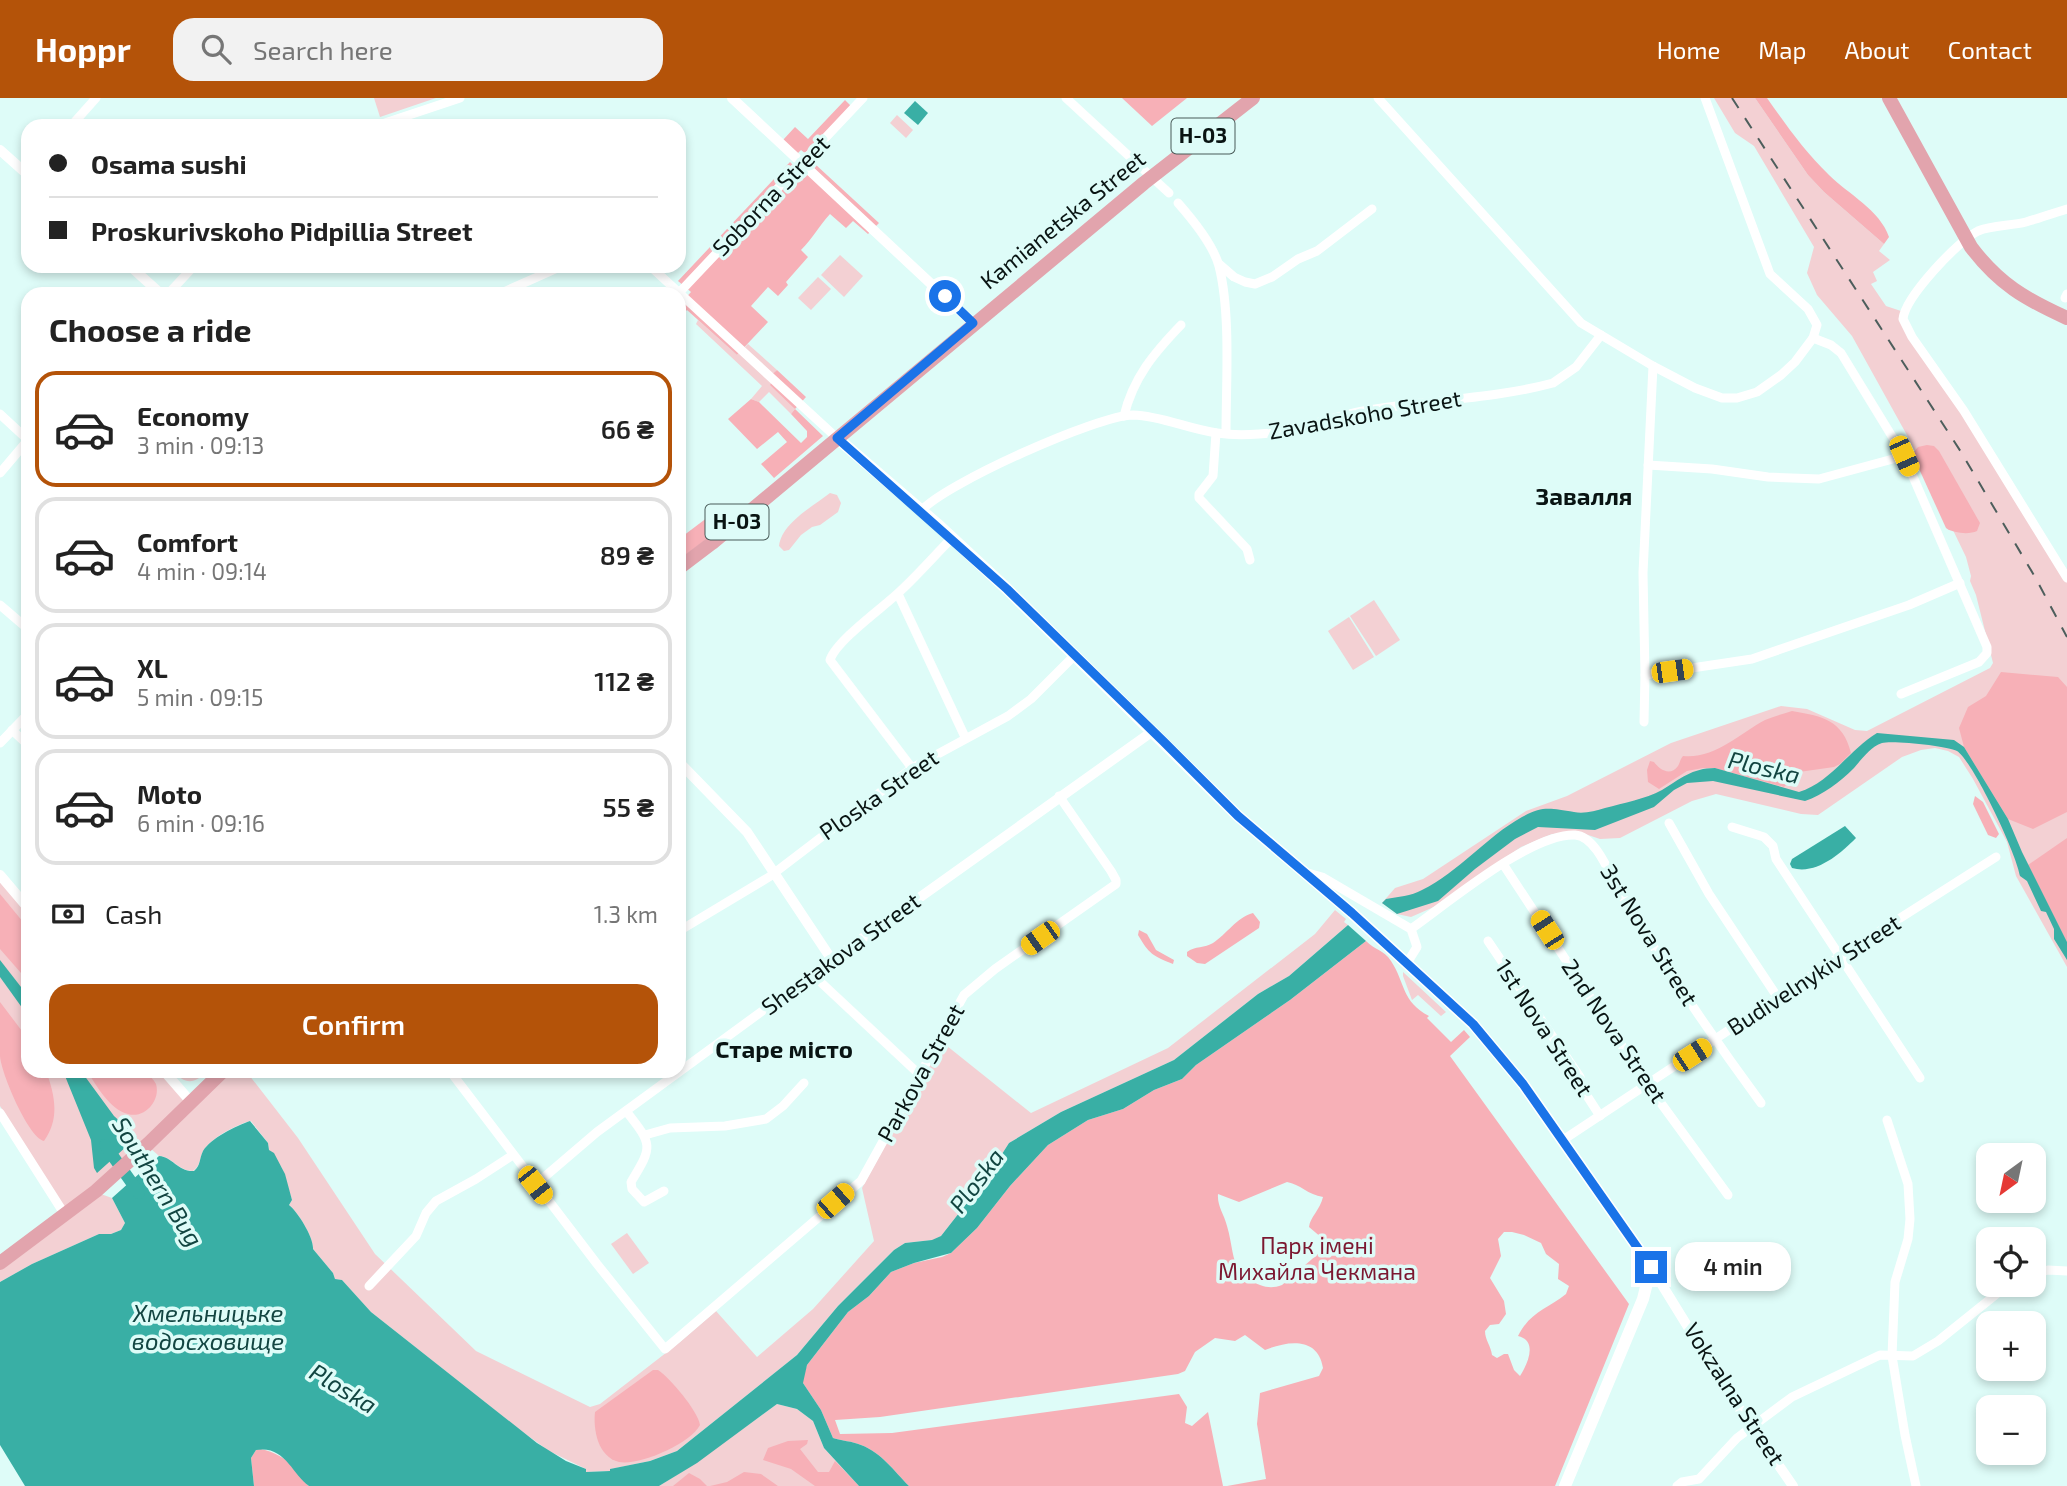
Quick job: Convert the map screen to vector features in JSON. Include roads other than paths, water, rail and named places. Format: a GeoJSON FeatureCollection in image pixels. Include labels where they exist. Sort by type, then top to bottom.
{"type":"FeatureCollection","features":[{"type":"Feature","properties":{"kind":"main road","name":"Kamianetska Street"},"geometry":{"type":"LineString","coordinates":[[686,563],[1151,177],[1253,98]]}},
{"type":"Feature","properties":{"kind":"main road"},"geometry":{"type":"LineString","coordinates":[[1889,98],[1967,240],[1983,262],[2000,281],[2018,295],[2043,307],[2067,306]]}},
{"type":"Feature","properties":{"kind":"main road"},"geometry":{"type":"LineString","coordinates":[[837,438],[951,538],[1153,730],[1238,816],[1352,913],[1473,1024],[1499,1052],[1563,1140],[1651,1267],[1643,1299],[1565,1486]]}},
{"type":"Feature","properties":{"kind":"main road"},"geometry":{"type":"LineString","coordinates":[[0,1263],[96,1191],[216,1078]]}},
{"type":"Feature","properties":{"kind":"street"},"geometry":{"type":"LineString","coordinates":[[77,119],[96,98]]}},
{"type":"Feature","properties":{"kind":"street"},"geometry":{"type":"LineString","coordinates":[[397,119],[460,98]]}},
{"type":"Feature","properties":{"kind":"street"},"geometry":{"type":"LineString","coordinates":[[732,98],[973,323]]}},
{"type":"Feature","properties":{"kind":"street","name":"Soborna Street"},"geometry":{"type":"LineString","coordinates":[[684,287],[863,98]]}},
{"type":"Feature","properties":{"kind":"street"},"geometry":{"type":"LineString","coordinates":[[1066,98],[1169,193]]}},
{"type":"Feature","properties":{"kind":"street"},"geometry":{"type":"LineString","coordinates":[[1378,98],[1579,320],[1653,366],[1705,393],[1722,398],[1737,398],[1757,392],[1770,384],[1795,362],[1813,338],[1817,324],[1808,309],[1770,274],[1705,98]]}},
{"type":"Feature","properties":{"kind":"street"},"geometry":{"type":"LineString","coordinates":[[0,150],[21,169]]}},
{"type":"Feature","properties":{"kind":"street"},"geometry":{"type":"LineString","coordinates":[[1178,202],[1219,264],[1234,277],[1255,284],[1317,251],[1372,209]]}},
{"type":"Feature","properties":{"kind":"street"},"geometry":{"type":"LineString","coordinates":[[2067,209],[2026,222],[1979,231],[1943,261],[1917,291],[1907,304],[1903,319],[1912,337],[1992,455],[2067,578]]}},
{"type":"Feature","properties":{"kind":"street"},"geometry":{"type":"LineString","coordinates":[[1219,264],[1226,326],[1221,433],[1213,477],[1199,494],[1199,498],[1247,550],[1250,560]]}},
{"type":"Feature","properties":{"kind":"street"},"geometry":{"type":"LineString","coordinates":[[138,273],[154,287]]}},
{"type":"Feature","properties":{"kind":"street"},"geometry":{"type":"LineString","coordinates":[[174,287],[188,273]]}},
{"type":"Feature","properties":{"kind":"street"},"geometry":{"type":"LineString","coordinates":[[515,287],[546,273]]}},
{"type":"Feature","properties":{"kind":"street"},"geometry":{"type":"LineString","coordinates":[[657,273],[672,287]]}},
{"type":"Feature","properties":{"kind":"street"},"geometry":{"type":"LineString","coordinates":[[686,300],[837,438]]}},
{"type":"Feature","properties":{"kind":"street"},"geometry":{"type":"LineString","coordinates":[[1124,416],[1132,388],[1140,373],[1181,325]]}},
{"type":"Feature","properties":{"kind":"street","name":"Zavadskoho Street"},"geometry":{"type":"LineString","coordinates":[[922,511],[928,503],[946,492],[1035,447],[1068,433],[1124,416],[1156,418],[1221,433],[1282,432],[1362,411],[1553,383],[1569,374],[1601,335]]}},
{"type":"Feature","properties":{"kind":"street"},"geometry":{"type":"LineString","coordinates":[[1813,338],[1831,345],[1841,353],[1904,456],[1984,638],[1987,653],[1979,662],[1901,694]]}},
{"type":"Feature","properties":{"kind":"street"},"geometry":{"type":"LineString","coordinates":[[1644,722],[1643,573],[1653,366]]}},
{"type":"Feature","properties":{"kind":"street"},"geometry":{"type":"LineString","coordinates":[[0,414],[21,434]]}},
{"type":"Feature","properties":{"kind":"street"},"geometry":{"type":"LineString","coordinates":[[0,473],[21,448]]}},
{"type":"Feature","properties":{"kind":"street"},"geometry":{"type":"LineString","coordinates":[[1648,465],[1712,469],[1768,477],[1819,479],[1904,456]]}},
{"type":"Feature","properties":{"kind":"street"},"geometry":{"type":"LineString","coordinates":[[912,768],[830,660],[834,651],[898,594],[951,538]]}},
{"type":"Feature","properties":{"kind":"street"},"geometry":{"type":"LineString","coordinates":[[1645,675],[1752,659],[1909,605],[1960,583]]}},
{"type":"Feature","properties":{"kind":"street"},"geometry":{"type":"LineString","coordinates":[[898,594],[965,737]]}},
{"type":"Feature","properties":{"kind":"street"},"geometry":{"type":"LineString","coordinates":[[0,605],[21,623]]}},
{"type":"Feature","properties":{"kind":"street","name":"Ploska Street"},"geometry":{"type":"LineString","coordinates":[[686,927],[752,888],[912,768],[1008,716],[1031,699],[1075,655]]}},
{"type":"Feature","properties":{"kind":"street"},"geometry":{"type":"LineString","coordinates":[[0,743],[21,721]]}},
{"type":"Feature","properties":{"kind":"street"},"geometry":{"type":"LineString","coordinates":[[12,730],[21,738]]}},
{"type":"Feature","properties":{"kind":"street","name":"Shestakova Street"},"geometry":{"type":"LineString","coordinates":[[686,1067],[1153,730]]}},
{"type":"Feature","properties":{"kind":"street"},"geometry":{"type":"LineString","coordinates":[[686,769],[747,832],[832,960]]}},
{"type":"Feature","properties":{"kind":"street","name":"Parkova Street"},"geometry":{"type":"LineString","coordinates":[[535,1185],[665,1349],[861,1181],[964,995],[995,969],[1116,884],[1111,870],[1059,796]]}},
{"type":"Feature","properties":{"kind":"street"},"geometry":{"type":"LineString","coordinates":[[1669,823],[1709,894],[1778,998]]}},
{"type":"Feature","properties":{"kind":"street"},"geometry":{"type":"LineString","coordinates":[[1732,827],[1769,841],[1773,846],[1776,859],[1920,1078]]}},
{"type":"Feature","properties":{"kind":"street","name":"3st Nova Street"},"geometry":{"type":"LineString","coordinates":[[1503,864],[1540,844],[1560,837],[1584,837],[1593,845],[1619,891],[1714,1040],[1761,1103]]}},
{"type":"Feature","properties":{"kind":"street","name":"Budivelnykiv Street"},"geometry":{"type":"LineString","coordinates":[[1563,1140],[1839,957],[1996,857]]}},
{"type":"Feature","properties":{"kind":"street"},"geometry":{"type":"LineString","coordinates":[[1411,929],[1503,864]]}},
{"type":"Feature","properties":{"kind":"street","name":"2nd Nova Street"},"geometry":{"type":"LineString","coordinates":[[1503,864],[1647,1084],[1728,1195]]}},
{"type":"Feature","properties":{"kind":"street"},"geometry":{"type":"LineString","coordinates":[[1302,872],[1322,877],[1411,929],[1417,947],[1407,963]]}},
{"type":"Feature","properties":{"kind":"street"},"geometry":{"type":"LineString","coordinates":[[0,875],[21,900]]}},
{"type":"Feature","properties":{"kind":"street","name":"1st Nova Street"},"geometry":{"type":"LineString","coordinates":[[1488,941],[1580,1077],[1581,1087],[1600,1116]]}},
{"type":"Feature","properties":{"kind":"street"},"geometry":{"type":"LineString","coordinates":[[813,975],[920,1075]]}},
{"type":"Feature","properties":{"kind":"street"},"geometry":{"type":"LineString","coordinates":[[170,1078],[191,1102]]}},
{"type":"Feature","properties":{"kind":"street"},"geometry":{"type":"LineString","coordinates":[[455,1078],[535,1185]]}},
{"type":"Feature","properties":{"kind":"street","name":"Shestakova Street"},"geometry":{"type":"LineString","coordinates":[[535,1185],[576,1148],[671,1078]]}},
{"type":"Feature","properties":{"kind":"street"},"geometry":{"type":"LineString","coordinates":[[645,1135],[670,1128],[725,1126],[766,1119],[783,1106],[804,1083]]}},
{"type":"Feature","properties":{"kind":"street"},"geometry":{"type":"LineString","coordinates":[[626,1111],[645,1135],[646,1158],[631,1182],[632,1189],[644,1202],[664,1191]]}},
{"type":"Feature","properties":{"kind":"street"},"geometry":{"type":"LineString","coordinates":[[0,1113],[65,1215]]}},
{"type":"Feature","properties":{"kind":"street"},"geometry":{"type":"LineString","coordinates":[[1887,1120],[1908,1184],[1910,1219],[1908,1240],[1895,1282],[1892,1356],[1916,1486]]}},
{"type":"Feature","properties":{"kind":"street"},"geometry":{"type":"LineString","coordinates":[[369,1286],[409,1244],[436,1201],[477,1179],[513,1155]]}},
{"type":"Feature","properties":{"kind":"street","name":"Vokzalna Street"},"geometry":{"type":"LineString","coordinates":[[1651,1267],[1751,1426],[1793,1486]]}},
{"type":"Feature","properties":{"kind":"street"},"geometry":{"type":"LineString","coordinates":[[2046,1271],[2067,1271]]}},
{"type":"Feature","properties":{"kind":"street"},"geometry":{"type":"LineString","coordinates":[[1677,1486],[1682,1482],[1699,1479],[1751,1426],[1793,1398],[1880,1355],[1913,1356],[1938,1341],[1993,1297]]}},
{"type":"Feature","properties":{"kind":"water"},"geometry":{"type":"Polygon","coordinates":[[[915,101],[928,113],[918,125],[904,113],[915,101]]]}},
{"type":"Feature","properties":{"kind":"water"},"geometry":{"type":"Polygon","coordinates":[[[1877,733],[1954,740],[1964,747],[2008,819],[2067,942],[2067,960],[2054,939],[2054,929],[2046,912],[2041,911],[2027,881],[2020,876],[1993,809],[1964,758],[1952,749],[1908,743],[1888,742],[1878,745],[1837,783],[1805,801],[1713,781],[1687,783],[1654,807],[1595,830],[1538,827],[1515,839],[1438,901],[1397,914],[1382,903],[1386,899],[1418,892],[1435,883],[1496,834],[1536,811],[1553,809],[1582,813],[1597,810],[1649,796],[1687,775],[1707,768],[1799,792],[1821,781],[1877,733]]]}},
{"type":"Feature","properties":{"kind":"water"},"geometry":{"type":"Polygon","coordinates":[[[1845,826],[1856,838],[1843,850],[1819,866],[1810,869],[1792,868],[1792,859],[1845,826]]]}},
{"type":"Feature","properties":{"kind":"water","name":"Хмельницьке водосховище"},"geometry":{"type":"Polygon","coordinates":[[[1348,925],[1366,941],[1290,1000],[1196,1065],[1182,1079],[1154,1090],[1123,1109],[1088,1120],[1048,1145],[1010,1186],[977,1228],[951,1253],[891,1272],[869,1296],[848,1312],[807,1365],[803,1383],[821,1410],[833,1438],[868,1448],[909,1486],[859,1486],[824,1448],[813,1421],[797,1409],[777,1404],[697,1463],[659,1486],[309,1486],[281,1456],[266,1450],[256,1450],[251,1458],[254,1486],[25,1486],[0,1445],[0,1282],[32,1264],[99,1234],[111,1234],[121,1230],[125,1223],[112,1198],[159,1156],[188,1171],[194,1171],[203,1151],[212,1142],[231,1129],[250,1121],[268,1143],[269,1150],[274,1153],[285,1174],[292,1200],[289,1205],[305,1226],[313,1249],[335,1279],[342,1280],[371,1312],[537,1443],[566,1461],[586,1469],[586,1472],[610,1471],[677,1451],[797,1355],[838,1306],[894,1250],[905,1243],[932,1240],[941,1236],[988,1176],[1009,1143],[1061,1112],[1174,1060],[1258,994],[1289,976],[1348,925]]]}},
{"type":"Feature","properties":{"kind":"water"},"geometry":{"type":"Polygon","coordinates":[[[0,960],[21,987],[21,1006],[0,977],[0,960]]]}},
{"type":"Feature","properties":{"kind":"water"},"geometry":{"type":"Polygon","coordinates":[[[66,1078],[86,1078],[114,1116],[137,1137],[97,1173],[91,1140],[66,1078]]]}},
{"type":"Feature","properties":{"kind":"waterway","name":"Southern Bug"},"geometry":{"type":"LineString","coordinates":[[105,1145],[139,1193]]}},
{"type":"Feature","properties":{"kind":"railway"},"geometry":{"type":"LineString","coordinates":[[1732,98],[1961,452],[2067,637]]}},
{"type":"Feature","properties":{"kind":"district","name":"Завалля"},"geometry":{"type":"Point","coordinates":[1584,497]}},
{"type":"Feature","properties":{"kind":"district","name":"Старе місто"},"geometry":{"type":"Point","coordinates":[784,1050]}},
{"type":"Feature","properties":{"kind":"water label","name":"Ploska"},"geometry":{"type":"Point","coordinates":[1764,768]}},
{"type":"Feature","properties":{"kind":"water label","name":"Ploska"},"geometry":{"type":"Point","coordinates":[977,1181]}},
{"type":"Feature","properties":{"kind":"water label","name":"Ploska"},"geometry":{"type":"Point","coordinates":[343,1389]}},
{"type":"Feature","properties":{"kind":"park label","name":"Парк імені Михайла Чекмана"},"geometry":{"type":"Point","coordinates":[1317,1259]}}]}
